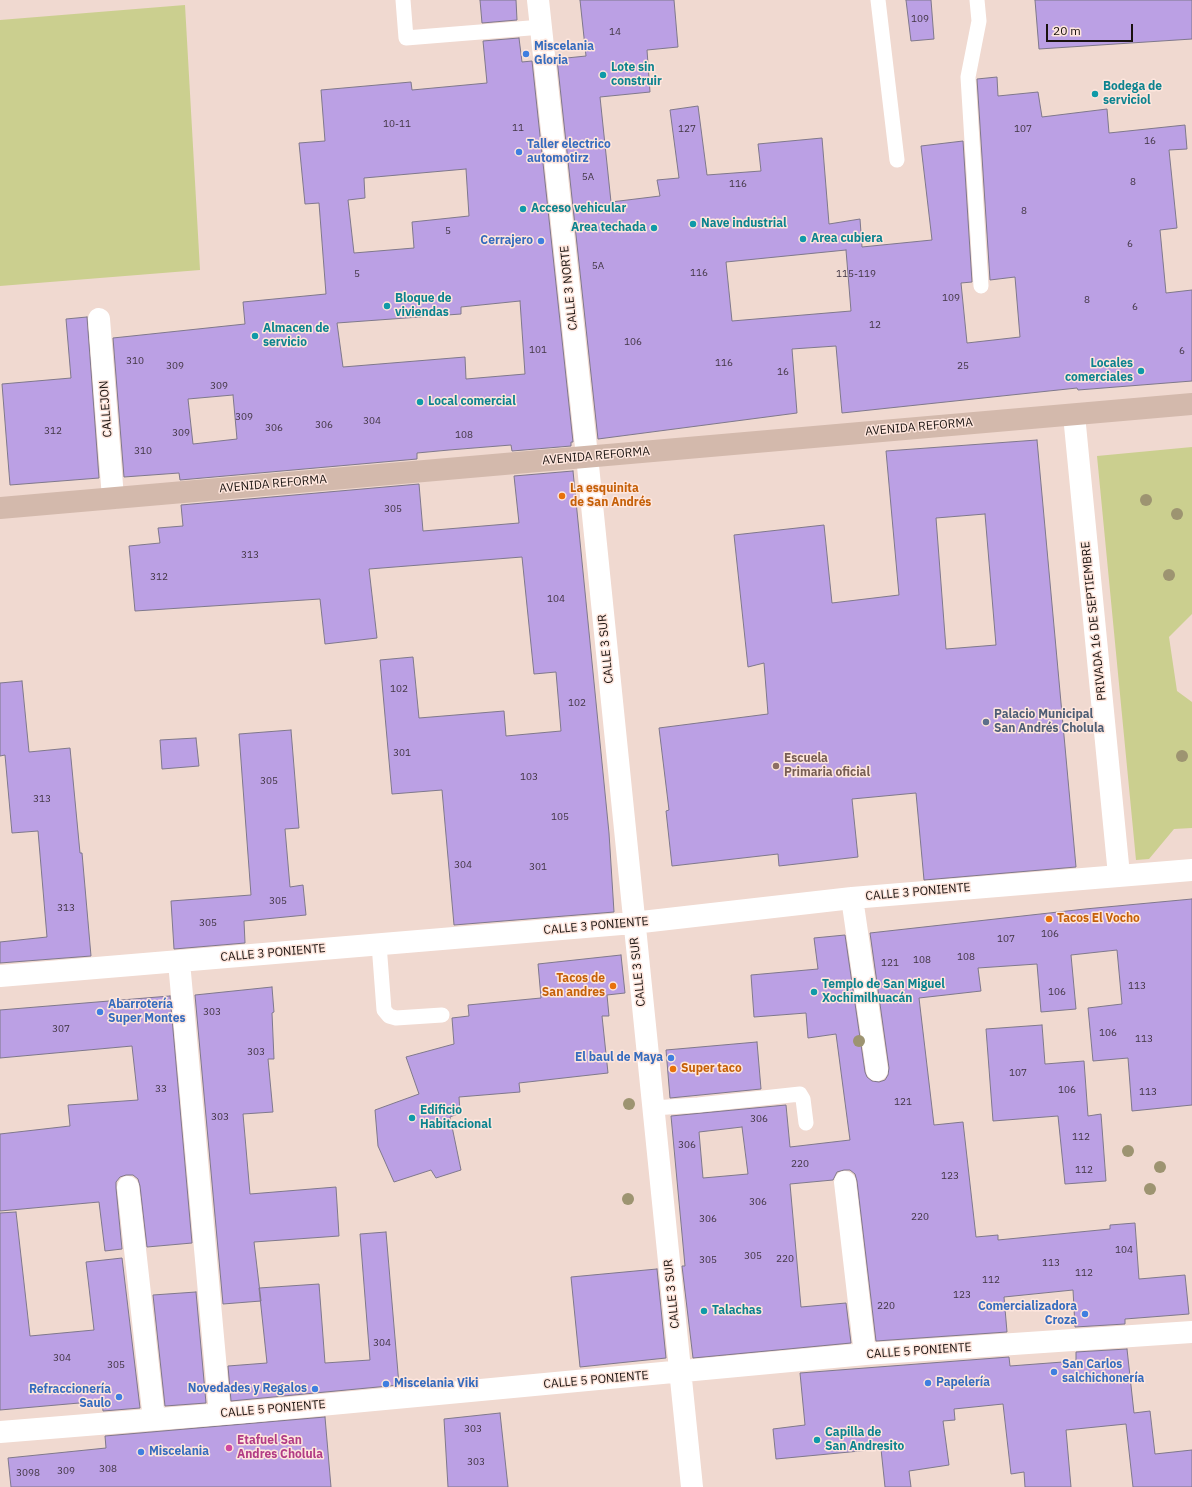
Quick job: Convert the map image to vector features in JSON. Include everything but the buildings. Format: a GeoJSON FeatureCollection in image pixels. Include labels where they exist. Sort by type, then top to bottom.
{"type":"FeatureCollection","features":[{"type":"Feature","properties":{"kind":"street","name":"CALLE 3 NORTE"},"geometry":{"type":"LineString","coordinates":[[538,0],[587,456]]}},
{"type":"Feature","properties":{"kind":"street","name":"CALLEJON"},"geometry":{"type":"LineString","coordinates":[[99,320],[113,498]]}},
{"type":"Feature","properties":{"kind":"street","name":"AVENIDA REFORMA"},"geometry":{"type":"LineString","coordinates":[[0,508],[1192,404]]}},
{"type":"Feature","properties":{"kind":"street","name":"PRIVADA 16 DE SEPTIEMBRE"},"geometry":{"type":"LineString","coordinates":[[1074,415],[1119,874]]}},
{"type":"Feature","properties":{"kind":"street","name":"CALLE 3 SUR"},"geometry":{"type":"LineString","coordinates":[[587,456],[633,923],[692,1487]]}},
{"type":"Feature","properties":{"kind":"street","name":"CALLE 3 PONIENTE"},"geometry":{"type":"LineString","coordinates":[[0,976],[633,923],[852,898],[1119,874],[1192,870]]}},
{"type":"Feature","properties":{"kind":"street"},"geometry":{"type":"LineString","coordinates":[[852,898],[877,1070]]}},
{"type":"Feature","properties":{"kind":"street"},"geometry":{"type":"LineString","coordinates":[[179,962],[220,1414]]}},
{"type":"Feature","properties":{"kind":"street"},"geometry":{"type":"LineString","coordinates":[[845,1182],[865,1354]]}},
{"type":"Feature","properties":{"kind":"street"},"geometry":{"type":"LineString","coordinates":[[128,1187],[154,1419]]}},
{"type":"Feature","properties":{"kind":"street","name":"CALLE 5 PONIENTE"},"geometry":{"type":"LineString","coordinates":[[0,1432],[680,1373],[865,1354],[1192,1332]]}},
{"type":"Feature","properties":{"kind":"lane"},"geometry":{"type":"LineString","coordinates":[[403,0],[406,38],[542,27]]}},
{"type":"Feature","properties":{"kind":"lane"},"geometry":{"type":"LineString","coordinates":[[878,0],[897,160]]}},
{"type":"Feature","properties":{"kind":"lane"},"geometry":{"type":"LineString","coordinates":[[977,0],[979,21],[968,77],[981,286]]}},
{"type":"Feature","properties":{"kind":"lane"},"geometry":{"type":"LineString","coordinates":[[379,944],[384,1010],[389,1016],[396,1018],[442,1015]]}},
{"type":"Feature","properties":{"kind":"lane"},"geometry":{"type":"LineString","coordinates":[[653,1108],[698,1105],[800,1094],[803,1099],[806,1123]]}},
{"type":"Feature","properties":{"kind":"green space"},"geometry":{"type":"Polygon","coordinates":[[[185,5],[200,270],[0,286],[0,20],[185,5]]]}},
{"type":"Feature","properties":{"kind":"green space"},"geometry":{"type":"Polygon","coordinates":[[[1192,447],[1192,614],[1169,637],[1177,691],[1192,702],[1192,828],[1174,829],[1149,859],[1136,860],[1097,456],[1192,447]]]}},
{"type":"Feature","properties":{"kind":"place","name":"Miscelania Gloria"},"geometry":{"type":"Point","coordinates":[526,54]}},
{"type":"Feature","properties":{"kind":"place","name":"Lote sin construir"},"geometry":{"type":"Point","coordinates":[603,75]}},
{"type":"Feature","properties":{"kind":"place","name":"Bodega de serviciol"},"geometry":{"type":"Point","coordinates":[1095,94]}},
{"type":"Feature","properties":{"kind":"place","name":"Taller electrico automotirz"},"geometry":{"type":"Point","coordinates":[519,152]}},
{"type":"Feature","properties":{"kind":"place","name":"Acceso vehicular"},"geometry":{"type":"Point","coordinates":[523,209]}},
{"type":"Feature","properties":{"kind":"place","name":"Nave industrial"},"geometry":{"type":"Point","coordinates":[693,224]}},
{"type":"Feature","properties":{"kind":"place","name":"Area techada"},"geometry":{"type":"Point","coordinates":[654,228]}},
{"type":"Feature","properties":{"kind":"place","name":"Area cubiera"},"geometry":{"type":"Point","coordinates":[803,239]}},
{"type":"Feature","properties":{"kind":"place","name":"Cerrajero"},"geometry":{"type":"Point","coordinates":[541,241]}},
{"type":"Feature","properties":{"kind":"place","name":"Bloque de viviendas"},"geometry":{"type":"Point","coordinates":[387,306]}},
{"type":"Feature","properties":{"kind":"place","name":"Almacen de servicio"},"geometry":{"type":"Point","coordinates":[255,336]}},
{"type":"Feature","properties":{"kind":"place","name":"Locales comerciales"},"geometry":{"type":"Point","coordinates":[1141,371]}},
{"type":"Feature","properties":{"kind":"place","name":"Local comercial"},"geometry":{"type":"Point","coordinates":[420,402]}},
{"type":"Feature","properties":{"kind":"place","name":"La esquinita de San Andrés"},"geometry":{"type":"Point","coordinates":[562,496]}},
{"type":"Feature","properties":{"kind":"place","name":"Palacio Municipal San Andrés Cholula"},"geometry":{"type":"Point","coordinates":[986,722]}},
{"type":"Feature","properties":{"kind":"place","name":"Escuela Primaria oficial"},"geometry":{"type":"Point","coordinates":[776,766]}},
{"type":"Feature","properties":{"kind":"place","name":"Tacos El Vocho"},"geometry":{"type":"Point","coordinates":[1049,919]}},
{"type":"Feature","properties":{"kind":"place","name":"Tacos de San andres"},"geometry":{"type":"Point","coordinates":[613,986]}},
{"type":"Feature","properties":{"kind":"place","name":"Templo de San Miguel Xochimilhuacán"},"geometry":{"type":"Point","coordinates":[814,992]}},
{"type":"Feature","properties":{"kind":"place","name":"Abarrotería Super Montes"},"geometry":{"type":"Point","coordinates":[100,1012]}},
{"type":"Feature","properties":{"kind":"place","name":"El baul de Maya"},"geometry":{"type":"Point","coordinates":[671,1058]}},
{"type":"Feature","properties":{"kind":"place","name":"Super taco"},"geometry":{"type":"Point","coordinates":[673,1069]}},
{"type":"Feature","properties":{"kind":"place","name":"Edificio Habitacional"},"geometry":{"type":"Point","coordinates":[412,1118]}},
{"type":"Feature","properties":{"kind":"place","name":"Talachas"},"geometry":{"type":"Point","coordinates":[704,1311]}},
{"type":"Feature","properties":{"kind":"place","name":"Comercializadora Croza"},"geometry":{"type":"Point","coordinates":[1085,1314]}},
{"type":"Feature","properties":{"kind":"place","name":"San Carlos salchichonería"},"geometry":{"type":"Point","coordinates":[1054,1372]}},
{"type":"Feature","properties":{"kind":"place","name":"Papelería"},"geometry":{"type":"Point","coordinates":[928,1383]}},
{"type":"Feature","properties":{"kind":"place","name":"Miscelania Viki"},"geometry":{"type":"Point","coordinates":[386,1384]}},
{"type":"Feature","properties":{"kind":"place","name":"Novedades y Regalos"},"geometry":{"type":"Point","coordinates":[315,1389]}},
{"type":"Feature","properties":{"kind":"place","name":"Refraccionería Saulo"},"geometry":{"type":"Point","coordinates":[119,1397]}},
{"type":"Feature","properties":{"kind":"place","name":"Capilla de San Andresito"},"geometry":{"type":"Point","coordinates":[817,1440]}},
{"type":"Feature","properties":{"kind":"place","name":"Etafuel San Andres Cholula"},"geometry":{"type":"Point","coordinates":[229,1448]}},
{"type":"Feature","properties":{"kind":"place","name":"Miscelania"},"geometry":{"type":"Point","coordinates":[141,1452]}}]}
